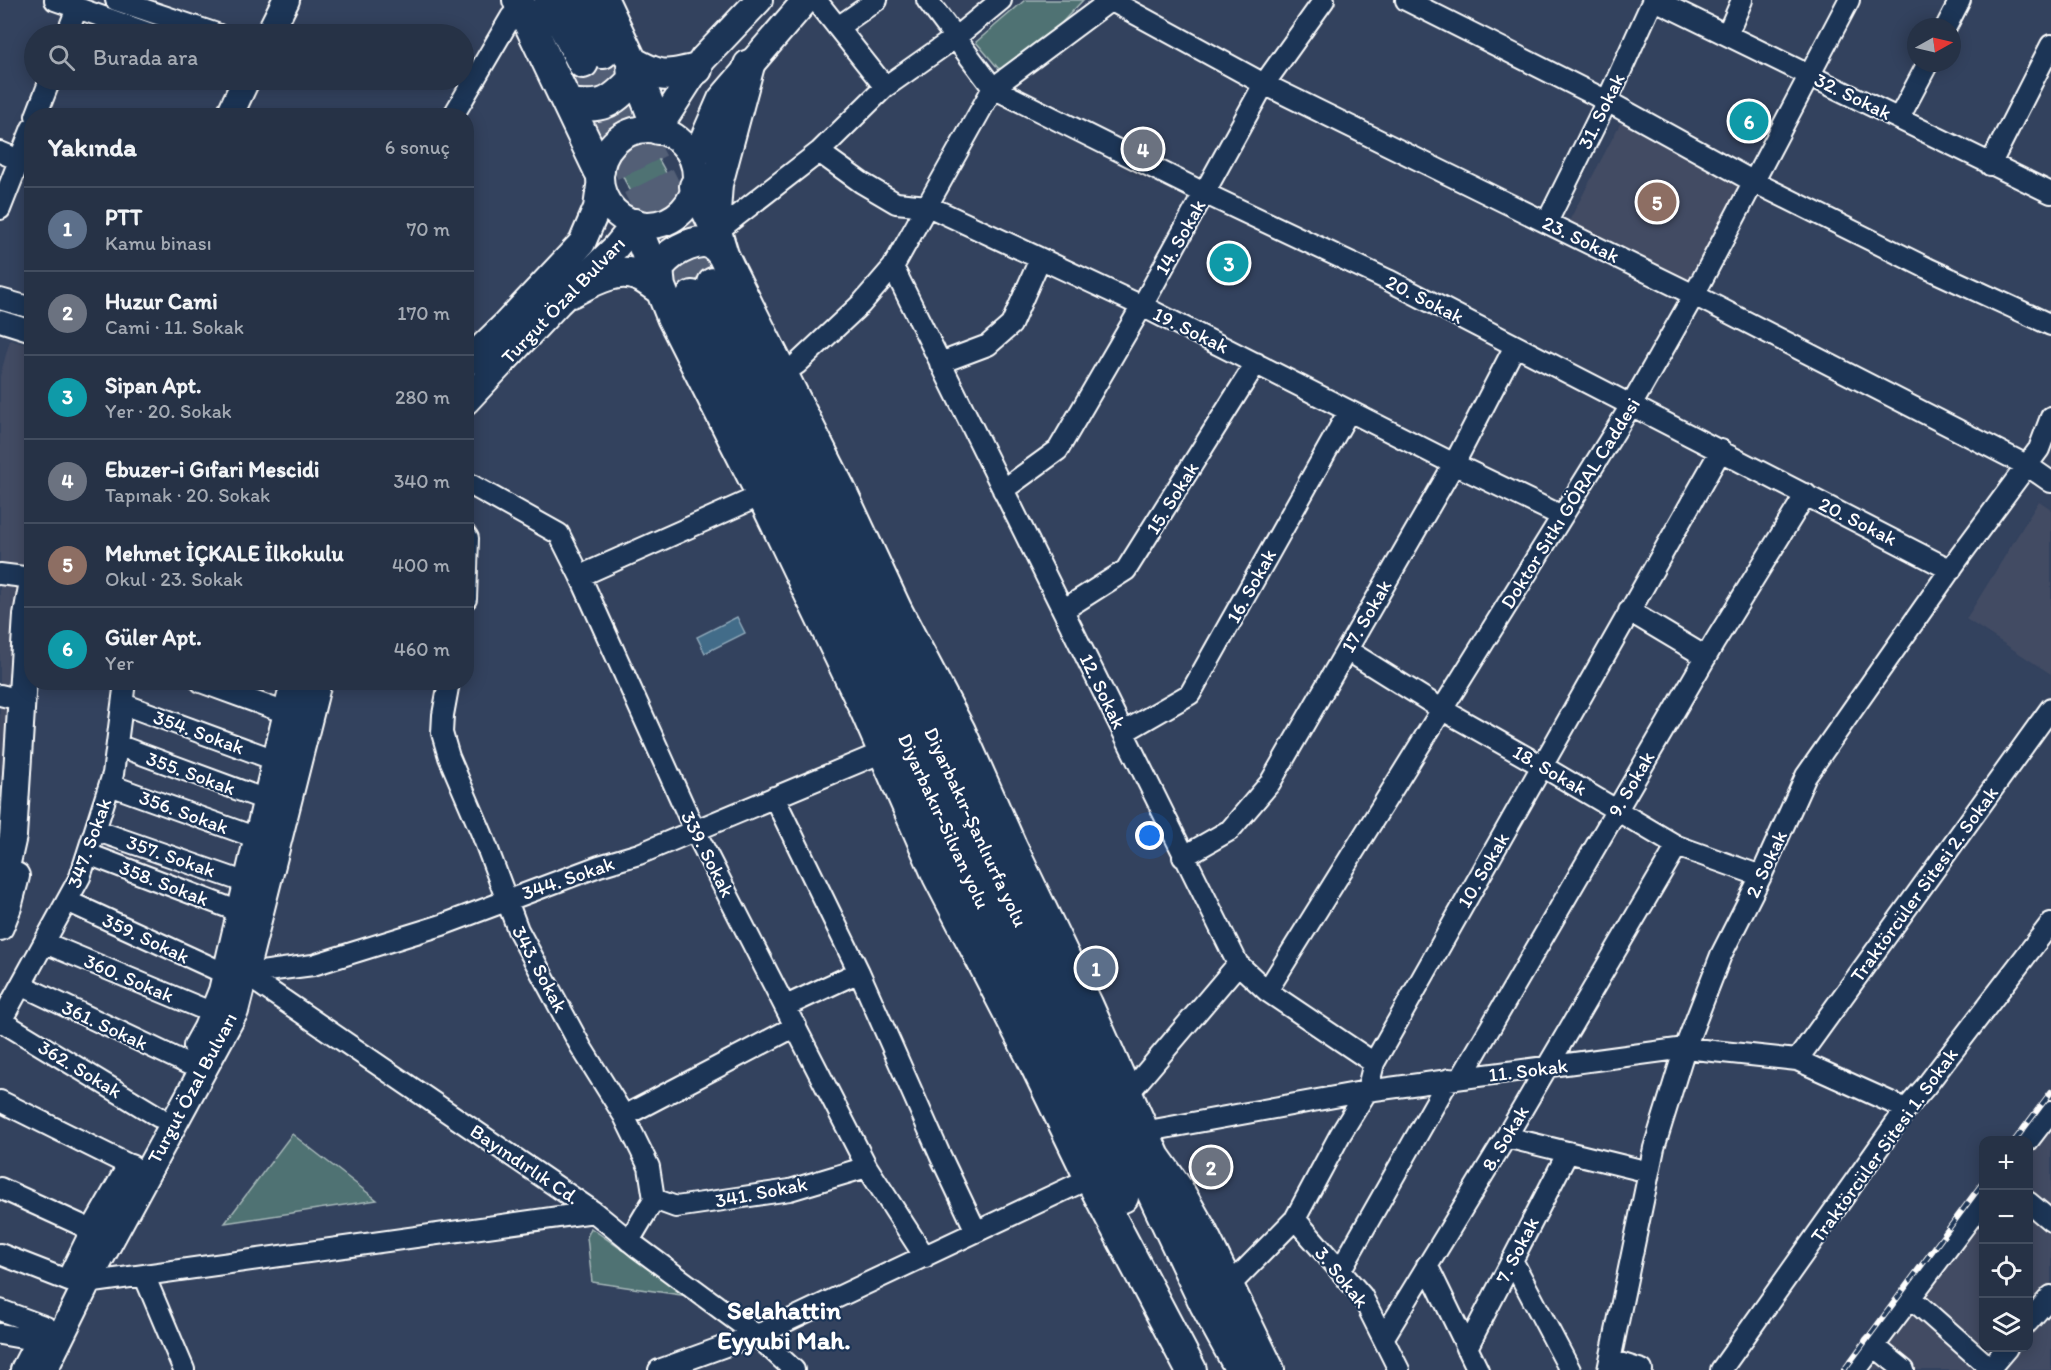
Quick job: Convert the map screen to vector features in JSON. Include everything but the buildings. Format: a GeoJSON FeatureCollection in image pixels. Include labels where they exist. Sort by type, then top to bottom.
{"type":"FeatureCollection","features":[{"type":"Feature","properties":{"kind":"highway"},"geometry":{"type":"LineString","coordinates":[[550,0],[593,58],[577,0]]}},
{"type":"Feature","properties":{"kind":"highway"},"geometry":{"type":"LineString","coordinates":[[603,0],[632,62],[658,129]]}},
{"type":"Feature","properties":{"kind":"highway"},"geometry":{"type":"LineString","coordinates":[[520,3],[568,104],[599,178]]}},
{"type":"Feature","properties":{"kind":"highway"},"geometry":{"type":"LineString","coordinates":[[632,62],[655,75],[697,69]]}},
{"type":"Feature","properties":{"kind":"highway"},"geometry":{"type":"LineString","coordinates":[[568,104],[595,106],[608,103],[633,80],[632,62]]}},
{"type":"Feature","properties":{"kind":"highway"},"geometry":{"type":"LineString","coordinates":[[660,289],[659,269],[667,258],[684,246],[706,242],[715,245],[718,237],[717,184],[749,65]]}},
{"type":"Feature","properties":{"kind":"highway"},"geometry":{"type":"LineString","coordinates":[[694,174],[718,237],[782,374],[965,742],[1155,1157],[1177,1188],[1201,1230],[1269,1370]]}},
{"type":"Feature","properties":{"kind":"highway"},"geometry":{"type":"LineString","coordinates":[[635,224],[672,316],[762,495],[864,707],[938,876],[1031,1056],[1090,1178],[1192,1362]]}},
{"type":"Feature","properties":{"kind":"highway"},"geometry":{"type":"LineString","coordinates":[[571,292],[600,277],[620,273],[638,275],[660,289]]}},
{"type":"Feature","properties":{"kind":"highway","name":"Diyarbakır-Silvan yolu"},"geometry":{"type":"LineString","coordinates":[[703,289],[913,756],[1109,1169],[1192,1362]]}},
{"type":"Feature","properties":{"kind":"highway","name":"Diyarbakır-Şanlıurfa yolu"},"geometry":{"type":"LineString","coordinates":[[703,289],[763,380],[1205,1304],[1241,1370]]}},
{"type":"Feature","properties":{"kind":"highway"},"geometry":{"type":"LineString","coordinates":[[913,756],[981,959]]}},
{"type":"Feature","properties":{"kind":"main road"},"geometry":{"type":"LineString","coordinates":[[274,24],[286,0]]}},
{"type":"Feature","properties":{"kind":"main road"},"geometry":{"type":"LineString","coordinates":[[288,24],[300,0]]}},
{"type":"Feature","properties":{"kind":"main road"},"geometry":{"type":"LineString","coordinates":[[658,129],[704,59],[759,0]]}},
{"type":"Feature","properties":{"kind":"main road"},"geometry":{"type":"LineString","coordinates":[[694,174],[686,147],[674,135],[658,129],[645,128],[632,130],[620,136],[607,151],[599,178],[605,201],[623,219],[635,224],[647,226],[669,221],[686,207],[694,174],[721,99],[806,0]]}},
{"type":"Feature","properties":{"kind":"main road"},"geometry":{"type":"LineString","coordinates":[[235,108],[247,90]]}},
{"type":"Feature","properties":{"kind":"main road"},"geometry":{"type":"LineString","coordinates":[[246,108],[251,90]]}},
{"type":"Feature","properties":{"kind":"main road","name":"Turgut Özal Bulvarı"},"geometry":{"type":"LineString","coordinates":[[474,355],[582,243],[597,208],[599,178]]}},
{"type":"Feature","properties":{"kind":"main road","name":"Turgut Özal Bulvarı"},"geometry":{"type":"LineString","coordinates":[[474,393],[615,248],[635,224]]}},
{"type":"Feature","properties":{"kind":"main road"},"geometry":{"type":"LineString","coordinates":[[0,894],[13,836],[7,811],[24,644]]}},
{"type":"Feature","properties":{"kind":"main road","name":"Turgut Özal Bulvarı"},"geometry":{"type":"LineString","coordinates":[[24,1370],[43,1334],[78,1282],[235,1011],[235,974],[240,912],[292,690]]}},
{"type":"Feature","properties":{"kind":"main road","name":"Turgut Özal Bulvarı"},"geometry":{"type":"LineString","coordinates":[[44,1370],[78,1282],[94,1232],[188,1064],[222,991],[235,974],[316,690]]}},
{"type":"Feature","properties":{"kind":"main road"},"geometry":{"type":"LineString","coordinates":[[0,927],[8,907],[26,840],[19,693]]}},
{"type":"Feature","properties":{"kind":"street"},"geometry":{"type":"LineString","coordinates":[[55,0],[123,24]]}},
{"type":"Feature","properties":{"kind":"street"},"geometry":{"type":"LineString","coordinates":[[119,0],[188,24]]}},
{"type":"Feature","properties":{"kind":"street"},"geometry":{"type":"LineString","coordinates":[[816,0],[885,87]]}},
{"type":"Feature","properties":{"kind":"street"},"geometry":{"type":"LineString","coordinates":[[838,27],[877,0]]}},
{"type":"Feature","properties":{"kind":"street","name":"20. Sokak"},"geometry":{"type":"LineString","coordinates":[[927,0],[993,88],[1204,193],[1388,280],[1951,570]]}},
{"type":"Feature","properties":{"kind":"street"},"geometry":{"type":"LineString","coordinates":[[718,237],[819,152],[885,87],[956,37],[1001,0]]}},
{"type":"Feature","properties":{"kind":"street"},"geometry":{"type":"LineString","coordinates":[[782,374],[797,364],[861,304],[893,267],[993,88],[1111,0]]}},
{"type":"Feature","properties":{"kind":"street","name":"23. Sokak"},"geometry":{"type":"LineString","coordinates":[[1111,0],[1264,84],[1694,295],[2028,466],[2051,482]]}},
{"type":"Feature","properties":{"kind":"street","name":"14. Sokak"},"geometry":{"type":"LineString","coordinates":[[1003,490],[1058,450],[1142,306],[1264,84],[1323,0]]}},
{"type":"Feature","properties":{"kind":"street"},"geometry":{"type":"LineString","coordinates":[[1406,0],[1607,101],[1754,182],[1927,268],[2051,325]]}},
{"type":"Feature","properties":{"kind":"street","name":"31. Sokak"},"geometry":{"type":"LineString","coordinates":[[1547,222],[1654,0]]}},
{"type":"Feature","properties":{"kind":"street","name":"32. Sokak"},"geometry":{"type":"LineString","coordinates":[[1654,0],[2051,193]]}},
{"type":"Feature","properties":{"kind":"street"},"geometry":{"type":"LineString","coordinates":[[1727,34],[1742,0]]}},
{"type":"Feature","properties":{"kind":"street","name":"Doktor Sıtkı GÖRAL Caddesi"},"geometry":{"type":"LineString","coordinates":[[1267,991],[1632,404],[1694,295],[1849,0]]}},
{"type":"Feature","properties":{"kind":"street"},"geometry":{"type":"LineString","coordinates":[[1951,18],[1960,0]]}},
{"type":"Feature","properties":{"kind":"street"},"geometry":{"type":"LineString","coordinates":[[474,80],[520,3]]}},
{"type":"Feature","properties":{"kind":"street"},"geometry":{"type":"LineString","coordinates":[[71,24],[77,8]]}},
{"type":"Feature","properties":{"kind":"street"},"geometry":{"type":"LineString","coordinates":[[1990,165],[2051,45]]}},
{"type":"Feature","properties":{"kind":"street"},"geometry":{"type":"LineString","coordinates":[[1899,118],[1923,72]]}},
{"type":"Feature","properties":{"kind":"street"},"geometry":{"type":"LineString","coordinates":[[39,108],[46,90]]}},
{"type":"Feature","properties":{"kind":"street"},"geometry":{"type":"LineString","coordinates":[[458,108],[468,90]]}},
{"type":"Feature","properties":{"kind":"street"},"geometry":{"type":"LineString","coordinates":[[0,152],[24,163]]}},
{"type":"Feature","properties":{"kind":"street","name":"19. Sokak"},"geometry":{"type":"LineString","coordinates":[[819,152],[862,183],[896,203],[928,206],[1142,306],[1562,516]]}},
{"type":"Feature","properties":{"kind":"street"},"geometry":{"type":"LineString","coordinates":[[0,209],[24,165]]}},
{"type":"Feature","properties":{"kind":"street"},"geometry":{"type":"LineString","coordinates":[[940,363],[988,345],[1011,324],[1040,259]]}},
{"type":"Feature","properties":{"kind":"street","name":"12. Sokak"},"geometry":{"type":"LineString","coordinates":[[893,267],[1124,732],[1183,857],[1238,964],[1267,991],[1374,1063]]}},
{"type":"Feature","properties":{"kind":"street"},"geometry":{"type":"LineString","coordinates":[[0,299],[24,306]]}},
{"type":"Feature","properties":{"kind":"street"},"geometry":{"type":"LineString","coordinates":[[0,321],[24,328]]}},
{"type":"Feature","properties":{"kind":"street","name":"17. Sokak"},"geometry":{"type":"LineString","coordinates":[[1183,857],[1230,830],[1270,783],[1454,464],[1515,346]]}},
{"type":"Feature","properties":{"kind":"street","name":"15. Sokak"},"geometry":{"type":"LineString","coordinates":[[1063,610],[1126,570],[1256,363]]}},
{"type":"Feature","properties":{"kind":"street","name":"16. Sokak"},"geometry":{"type":"LineString","coordinates":[[1124,732],[1190,694],[1349,411]]}},
{"type":"Feature","properties":{"kind":"street","name":"2. Sokak"},"geometry":{"type":"LineString","coordinates":[[1609,1365],[1654,1148],[1685,1048],[1721,955],[1761,876],[1806,776],[1951,570],[2028,466],[2039,449],[2051,417]]}},
{"type":"Feature","properties":{"kind":"street","name":"10. Sokak"},"geometry":{"type":"LineString","coordinates":[[1236,1279],[1295,1220],[1367,1091],[1374,1063],[1721,450]]}},
{"type":"Feature","properties":{"kind":"street","name":"339. Sokak"},"geometry":{"type":"LineString","coordinates":[[474,486],[559,534],[695,831],[867,1167],[925,1257]]}},
{"type":"Feature","properties":{"kind":"street","name":"9. Sokak"},"geometry":{"type":"LineString","coordinates":[[1340,1271],[1706,657],[1806,494]]}},
{"type":"Feature","properties":{"kind":"street"},"geometry":{"type":"LineString","coordinates":[[580,576],[762,495]]}},
{"type":"Feature","properties":{"kind":"street"},"geometry":{"type":"LineString","coordinates":[[0,574],[24,577]]}},
{"type":"Feature","properties":{"kind":"street"},"geometry":{"type":"LineString","coordinates":[[1629,611],[1706,657]]}},
{"type":"Feature","properties":{"kind":"street"},"geometry":{"type":"LineString","coordinates":[[914,642],[943,758]]}},
{"type":"Feature","properties":{"kind":"street","name":"18. Sokak"},"geometry":{"type":"LineString","coordinates":[[1347,650],[1443,710],[1616,808],[1677,846],[1761,876]]}},
{"type":"Feature","properties":{"kind":"street","name":"347. Sokak"},"geometry":{"type":"LineString","coordinates":[[0,1022],[80,877],[114,774],[124,690]]}},
{"type":"Feature","properties":{"kind":"street"},"geometry":{"type":"LineString","coordinates":[[223,690],[286,713]]}},
{"type":"Feature","properties":{"kind":"street","name":"343. Sokak"},"geometry":{"type":"LineString","coordinates":[[448,690],[442,734],[449,757],[523,940],[582,1047],[624,1116],[649,1167],[654,1199]]}},
{"type":"Feature","properties":{"kind":"street","name":"354. Sokak"},"geometry":{"type":"LineString","coordinates":[[123,704],[275,760]]}},
{"type":"Feature","properties":{"kind":"street","name":"Traktörcüler Sitesi 2. Sokak"},"geometry":{"type":"LineString","coordinates":[[1797,1060],[2051,708]]}},
{"type":"Feature","properties":{"kind":"street","name":"355. Sokak"},"geometry":{"type":"LineString","coordinates":[[117,745],[266,800]]}},
{"type":"Feature","properties":{"kind":"street","name":"344. Sokak"},"geometry":{"type":"LineString","coordinates":[[235,974],[313,965],[442,925],[507,899],[639,854],[883,753]]}},
{"type":"Feature","properties":{"kind":"street","name":"356. Sokak"},"geometry":{"type":"LineString","coordinates":[[110,785],[257,838]]}},
{"type":"Feature","properties":{"kind":"street"},"geometry":{"type":"LineString","coordinates":[[774,797],[859,972],[976,1231]]}},
{"type":"Feature","properties":{"kind":"street","name":"357. Sokak"},"geometry":{"type":"LineString","coordinates":[[95,830],[247,883]]}},
{"type":"Feature","properties":{"kind":"street","name":"8. Sokak"},"geometry":{"type":"LineString","coordinates":[[1384,1337],[1506,1137],[1677,846]]}},
{"type":"Feature","properties":{"kind":"street","name":"358. Sokak"},"geometry":{"type":"LineString","coordinates":[[88,854],[240,912]]}},
{"type":"Feature","properties":{"kind":"street"},"geometry":{"type":"LineString","coordinates":[[1006,891],[1053,933]]}},
{"type":"Feature","properties":{"kind":"street","name":"359. Sokak"},"geometry":{"type":"LineString","coordinates":[[67,901],[235,974]]}},
{"type":"Feature","properties":{"kind":"street","name":"Traktörcüler Sitesi 1. Sokak"},"geometry":{"type":"LineString","coordinates":[[1721,1370],[1906,1109],[2051,922]]}},
{"type":"Feature","properties":{"kind":"street","name":"360. Sokak"},"geometry":{"type":"LineString","coordinates":[[45,943],[213,1013]]}},
{"type":"Feature","properties":{"kind":"street"},"geometry":{"type":"LineString","coordinates":[[1127,1095],[1238,964]]}},
{"type":"Feature","properties":{"kind":"street"},"geometry":{"type":"LineString","coordinates":[[786,1006],[859,972]]}},
{"type":"Feature","properties":{"kind":"street","name":"Bayındırlık Cd."},"geometry":{"type":"LineString","coordinates":[[235,974],[594,1212],[629,1241],[756,1335],[794,1370]]}},
{"type":"Feature","properties":{"kind":"street","name":"361. Sokak"},"geometry":{"type":"LineString","coordinates":[[21,985],[188,1064]]}},
{"type":"Feature","properties":{"kind":"street","name":"362. Sokak"},"geometry":{"type":"LineString","coordinates":[[0,1022],[159,1117]]}},
{"type":"Feature","properties":{"kind":"street"},"geometry":{"type":"LineString","coordinates":[[624,1116],[796,1026]]}},
{"type":"Feature","properties":{"kind":"street","name":"11. Sokak"},"geometry":{"type":"LineString","coordinates":[[1143,1132],[1367,1091],[1685,1048],[1797,1060],[1906,1109]]}},
{"type":"Feature","properties":{"kind":"street"},"geometry":{"type":"LineString","coordinates":[[0,1101],[131,1166]]}},
{"type":"Feature","properties":{"kind":"street"},"geometry":{"type":"LineString","coordinates":[[2032,1136],[2051,1111]]}},
{"type":"Feature","properties":{"kind":"street"},"geometry":{"type":"LineString","coordinates":[[1506,1137],[1649,1172]]}},
{"type":"Feature","properties":{"kind":"street","name":"7. Sokak"},"geometry":{"type":"LineString","coordinates":[[1467,1348],[1568,1152]]}},
{"type":"Feature","properties":{"kind":"street","name":"341. Sokak"},"geometry":{"type":"LineString","coordinates":[[654,1199],[676,1207],[778,1191],[867,1167]]}},
{"type":"Feature","properties":{"kind":"street"},"geometry":{"type":"LineString","coordinates":[[659,1370],[756,1335],[1090,1178]]}},
{"type":"Feature","properties":{"kind":"street"},"geometry":{"type":"LineString","coordinates":[[0,1188],[94,1232]]}},
{"type":"Feature","properties":{"kind":"street"},"geometry":{"type":"LineString","coordinates":[[629,1241],[654,1199]]}},
{"type":"Feature","properties":{"kind":"street"},"geometry":{"type":"LineString","coordinates":[[1862,1368],[1873,1345],[1911,1298],[1979,1205]]}},
{"type":"Feature","properties":{"kind":"street"},"geometry":{"type":"LineString","coordinates":[[2033,1206],[2051,1221]]}},
{"type":"Feature","properties":{"kind":"street"},"geometry":{"type":"LineString","coordinates":[[0,1254],[78,1282],[144,1275],[594,1212]]}},
{"type":"Feature","properties":{"kind":"street","name":"3. Sokak"},"geometry":{"type":"LineString","coordinates":[[1295,1220],[1362,1296],[1399,1370]]}},
{"type":"Feature","properties":{"kind":"street"},"geometry":{"type":"LineString","coordinates":[[1512,1260],[1570,1370]]}},
{"type":"Feature","properties":{"kind":"street"},"geometry":{"type":"LineString","coordinates":[[1427,1265],[1478,1370]]}},
{"type":"Feature","properties":{"kind":"street"},"geometry":{"type":"LineString","coordinates":[[144,1275],[184,1370]]}},
{"type":"Feature","properties":{"kind":"street"},"geometry":{"type":"LineString","coordinates":[[2033,1316],[2051,1296]]}},
{"type":"Feature","properties":{"kind":"street"},"geometry":{"type":"LineString","coordinates":[[1911,1298],[1991,1369],[2003,1352]]}},
{"type":"Feature","properties":{"kind":"street"},"geometry":{"type":"LineString","coordinates":[[0,1310],[43,1334]]}},
{"type":"Feature","properties":{"kind":"street"},"geometry":{"type":"LineString","coordinates":[[0,1334],[43,1334]]}},
{"type":"Feature","properties":{"kind":"street"},"geometry":{"type":"LineString","coordinates":[[1873,1345],[1904,1370]]}},
{"type":"Feature","properties":{"kind":"street"},"geometry":{"type":"LineString","coordinates":[[1609,1365],[1642,1370]]}},
{"type":"Feature","properties":{"kind":"shaded area"},"geometry":{"type":"Polygon","coordinates":[[[1622,120],[1745,183],[1693,283],[1569,221],[1622,120]]]}},
{"type":"Feature","properties":{"kind":"shaded area"},"geometry":{"type":"Polygon","coordinates":[[[10,340],[24,344],[24,575],[20,595],[0,846],[0,376],[10,340]]]}},
{"type":"Feature","properties":{"kind":"shaded area"},"geometry":{"type":"Polygon","coordinates":[[[2039,501],[2051,509],[2051,674],[1966,619],[2039,501]]]}},
{"type":"Feature","properties":{"kind":"shaded area"},"geometry":{"type":"Polygon","coordinates":[[[737,617],[745,633],[705,653],[697,637],[737,617]]]}},
{"type":"Feature","properties":{"kind":"shaded area"},"geometry":{"type":"Polygon","coordinates":[[[2051,1119],[2051,1370],[1864,1370],[1979,1214],[1979,1352],[2033,1352],[2033,1144],[2051,1119]]]}},
{"type":"Feature","properties":{"kind":"green space"},"geometry":{"type":"Polygon","coordinates":[[[1025,0],[1083,0],[1036,50],[1004,70],[998,68],[976,42],[1025,0]]]}},
{"type":"Feature","properties":{"kind":"green space"},"geometry":{"type":"Polygon","coordinates":[[[618,45],[619,69],[611,77],[601,81],[580,78],[575,68],[618,45]]]}},
{"type":"Feature","properties":{"kind":"green space"},"geometry":{"type":"Polygon","coordinates":[[[640,148],[652,152],[660,161],[669,180],[668,194],[656,205],[644,205],[635,198],[620,169],[620,159],[623,155],[640,148]]]}},
{"type":"Feature","properties":{"kind":"green space"},"geometry":{"type":"Polygon","coordinates":[[[292,1134],[377,1200],[225,1223],[292,1134]]]}},
{"type":"Feature","properties":{"kind":"green space"},"geometry":{"type":"Polygon","coordinates":[[[591,1228],[688,1296],[592,1282],[587,1237],[591,1228]]]}},
{"type":"Feature","properties":{"kind":"tunnel"},"geometry":{"type":"LineString","coordinates":[[603,53],[642,141],[713,283]]}},
{"type":"Feature","properties":{"kind":"tunnel"},"geometry":{"type":"LineString","coordinates":[[583,63],[632,175],[692,296]]}},
{"type":"Feature","properties":{"kind":"railway"},"geometry":{"type":"LineString","coordinates":[[2018,1136],[2051,1092]]}},
{"type":"Feature","properties":{"kind":"railway"},"geometry":{"type":"LineString","coordinates":[[1844,1370],[1979,1188]]}},
{"type":"Feature","properties":{"kind":"place","name":"Güler Apt."},"geometry":{"type":"Point","coordinates":[1749,121]}},
{"type":"Feature","properties":{"kind":"place","name":"Ebuzer-i Gıfari Mescidi"},"geometry":{"type":"Point","coordinates":[1143,149]}},
{"type":"Feature","properties":{"kind":"place","name":"Mehmet İÇKALE İlkokulu"},"geometry":{"type":"Point","coordinates":[1657,202]}},
{"type":"Feature","properties":{"kind":"place","name":"Sipan Apt."},"geometry":{"type":"Point","coordinates":[1229,263]}},
{"type":"Feature","properties":{"kind":"place","name":"PTT"},"geometry":{"type":"Point","coordinates":[1096,968]}},
{"type":"Feature","properties":{"kind":"place","name":"Huzur Cami"},"geometry":{"type":"Point","coordinates":[1211,1167]}},
{"type":"Feature","properties":{"kind":"district","name":"Selahattin Eyyubi Mah."},"geometry":{"type":"Point","coordinates":[784,1325]}}]}
